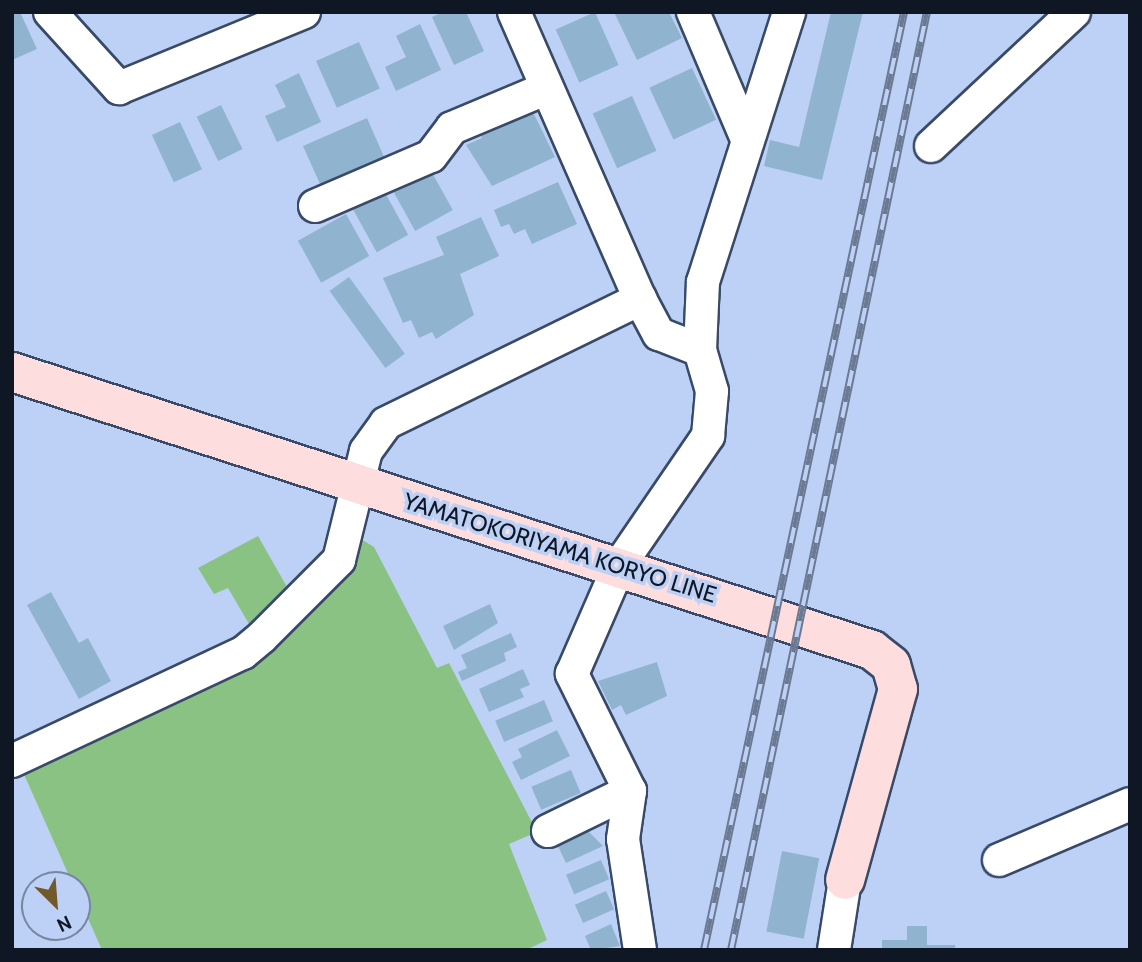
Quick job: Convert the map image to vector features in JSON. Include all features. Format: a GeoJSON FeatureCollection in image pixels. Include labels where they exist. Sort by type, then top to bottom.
{"type":"FeatureCollection","features":[{"type":"Feature","properties":{"kind":"main road","name":"YAMATOKORIYAMA KORYO LINE"},"geometry":{"type":"LineString","coordinates":[[12,372],[800,622],[872,650],[891,665],[898,689],[845,880]]}},
{"type":"Feature","properties":{"kind":"street"},"geometry":{"type":"LineString","coordinates":[[50,12],[120,88],[304,12]]}},
{"type":"Feature","properties":{"kind":"street"},"geometry":{"type":"LineString","coordinates":[[514,12],[640,299],[659,334],[700,349]]}},
{"type":"Feature","properties":{"kind":"street"},"geometry":{"type":"LineString","coordinates":[[693,12],[747,139]]}},
{"type":"Feature","properties":{"kind":"street"},"geometry":{"type":"LineString","coordinates":[[640,950],[623,839],[630,791],[572,674],[619,566],[708,436],[712,391],[700,349],[703,282],[789,12]]}},
{"type":"Feature","properties":{"kind":"street"},"geometry":{"type":"LineString","coordinates":[[931,146],[1074,12]]}},
{"type":"Feature","properties":{"kind":"street"},"geometry":{"type":"LineString","coordinates":[[315,206],[431,156],[452,128],[548,88]]}},
{"type":"Feature","properties":{"kind":"street"},"geometry":{"type":"LineString","coordinates":[[12,761],[243,653],[339,560],[366,451],[386,423],[640,299]]}},
{"type":"Feature","properties":{"kind":"street"},"geometry":{"type":"LineString","coordinates":[[548,831],[630,791]]}},
{"type":"Feature","properties":{"kind":"street"},"geometry":{"type":"LineString","coordinates":[[999,860],[1130,804]]}},
{"type":"Feature","properties":{"kind":"street"},"geometry":{"type":"LineString","coordinates":[[834,950],[845,880]]}},
{"type":"Feature","properties":{"kind":"green space"},"geometry":{"type":"Polygon","coordinates":[[[258,536],[291,594],[252,629],[228,588],[214,594],[198,568],[258,536]]]}},
{"type":"Feature","properties":{"kind":"green space"},"geometry":{"type":"Polygon","coordinates":[[[356,536],[374,547],[437,668],[449,663],[537,832],[509,844],[547,940],[526,950],[102,950],[91,925],[91,871],[67,871],[23,772],[252,660],[356,536]]]}},
{"type":"Feature","properties":{"kind":"building"},"geometry":{"type":"Polygon","coordinates":[[[20,12],[37,49],[12,60],[12,15],[20,12]]]}},
{"type":"Feature","properties":{"kind":"building"},"geometry":{"type":"Polygon","coordinates":[[[443,12],[466,12],[484,51],[454,65],[432,17],[443,12]]]}},
{"type":"Feature","properties":{"kind":"building"},"geometry":{"type":"Polygon","coordinates":[[[595,12],[619,65],[579,82],[556,29],[595,12]]]}},
{"type":"Feature","properties":{"kind":"building"},"geometry":{"type":"Polygon","coordinates":[[[614,12],[669,12],[682,38],[637,60],[614,12]]]}},
{"type":"Feature","properties":{"kind":"building"},"geometry":{"type":"Polygon","coordinates":[[[831,12],[863,12],[822,180],[764,166],[770,140],[799,147],[831,12]]]}},
{"type":"Feature","properties":{"kind":"building"},"geometry":{"type":"Polygon","coordinates":[[[420,24],[441,70],[396,91],[385,67],[406,57],[396,36],[420,24]]]}},
{"type":"Feature","properties":{"kind":"building"},"geometry":{"type":"Polygon","coordinates":[[[359,42],[380,89],[337,108],[316,61],[359,42]]]}},
{"type":"Feature","properties":{"kind":"building"},"geometry":{"type":"Polygon","coordinates":[[[692,68],[716,120],[673,140],[649,88],[692,68]]]}},
{"type":"Feature","properties":{"kind":"building"},"geometry":{"type":"Polygon","coordinates":[[[299,73],[321,122],[277,142],[265,116],[286,107],[275,85],[299,73]]]}},
{"type":"Feature","properties":{"kind":"building"},"geometry":{"type":"Polygon","coordinates":[[[632,96],[656,151],[617,168],[593,113],[632,96]]]}},
{"type":"Feature","properties":{"kind":"building"},"geometry":{"type":"Polygon","coordinates":[[[221,105],[242,149],[218,161],[197,117],[221,105]]]}},
{"type":"Feature","properties":{"kind":"building"},"geometry":{"type":"Polygon","coordinates":[[[533,112],[555,157],[492,186],[466,145],[482,138],[478,129],[496,120],[500,128],[533,112]]]}},
{"type":"Feature","properties":{"kind":"building"},"geometry":{"type":"Polygon","coordinates":[[[367,118],[385,159],[344,185],[340,175],[320,184],[303,146],[367,118]]]}},
{"type":"Feature","properties":{"kind":"building"},"geometry":{"type":"Polygon","coordinates":[[[180,122],[202,169],[174,182],[152,135],[180,122]]]}},
{"type":"Feature","properties":{"kind":"building"},"geometry":{"type":"Polygon","coordinates":[[[430,169],[453,210],[415,231],[392,190],[430,169]]]}},
{"type":"Feature","properties":{"kind":"building"},"geometry":{"type":"Polygon","coordinates":[[[558,182],[577,224],[532,244],[525,229],[514,234],[509,224],[501,227],[494,210],[558,182]]]}},
{"type":"Feature","properties":{"kind":"building"},"geometry":{"type":"Polygon","coordinates":[[[384,191],[408,235],[377,252],[353,208],[384,191]]]}},
{"type":"Feature","properties":{"kind":"building"},"geometry":{"type":"Polygon","coordinates":[[[346,214],[369,256],[321,283],[298,241],[346,214]]]}},
{"type":"Feature","properties":{"kind":"building"},"geometry":{"type":"Polygon","coordinates":[[[481,217],[499,256],[460,274],[474,315],[436,339],[432,332],[419,338],[411,320],[403,323],[383,278],[444,255],[436,237],[481,217]]]}},
{"type":"Feature","properties":{"kind":"building"},"geometry":{"type":"Polygon","coordinates":[[[349,277],[405,354],[385,368],[330,291],[349,277]]]}},
{"type":"Feature","properties":{"kind":"building"},"geometry":{"type":"Polygon","coordinates":[[[51,592],[79,643],[88,638],[111,681],[79,699],[27,605],[51,592]]]}},
{"type":"Feature","properties":{"kind":"building"},"geometry":{"type":"Polygon","coordinates":[[[490,604],[498,623],[454,650],[443,626],[490,604]]]}},
{"type":"Feature","properties":{"kind":"building"},"geometry":{"type":"Polygon","coordinates":[[[511,633],[517,647],[504,653],[506,661],[462,681],[458,672],[467,668],[461,655],[511,633]]]}},
{"type":"Feature","properties":{"kind":"building"},"geometry":{"type":"Polygon","coordinates":[[[657,662],[667,696],[626,715],[621,705],[612,710],[598,681],[657,662]]]}},
{"type":"Feature","properties":{"kind":"building"},"geometry":{"type":"Polygon","coordinates":[[[523,669],[530,685],[520,689],[524,697],[489,712],[479,689],[523,669]]]}},
{"type":"Feature","properties":{"kind":"building"},"geometry":{"type":"Polygon","coordinates":[[[544,700],[553,721],[504,742],[495,721],[544,700]]]}},
{"type":"Feature","properties":{"kind":"building"},"geometry":{"type":"Polygon","coordinates":[[[557,730],[570,756],[521,780],[512,762],[522,757],[518,749],[557,730]]]}},
{"type":"Feature","properties":{"kind":"building"},"geometry":{"type":"Polygon","coordinates":[[[571,770],[581,793],[541,810],[531,787],[571,770]]]}},
{"type":"Feature","properties":{"kind":"building"},"geometry":{"type":"Polygon","coordinates":[[[586,829],[603,846],[566,863],[556,842],[586,829]]]}},
{"type":"Feature","properties":{"kind":"building"},"geometry":{"type":"Polygon","coordinates":[[[782,851],[819,858],[804,939],[766,931],[782,851]]]}},
{"type":"Feature","properties":{"kind":"building"},"geometry":{"type":"Polygon","coordinates":[[[601,860],[609,879],[574,894],[566,875],[601,860]]]}},
{"type":"Feature","properties":{"kind":"building"},"geometry":{"type":"Polygon","coordinates":[[[606,891],[614,909],[583,923],[575,905],[606,891]]]}},
{"type":"Feature","properties":{"kind":"building"},"geometry":{"type":"Polygon","coordinates":[[[611,924],[620,946],[591,950],[585,936],[611,924]]]}},
{"type":"Feature","properties":{"kind":"building"},"geometry":{"type":"Polygon","coordinates":[[[907,926],[927,926],[927,945],[955,945],[955,950],[882,950],[882,940],[907,940],[907,926]]]}},
{"type":"Feature","properties":{"kind":"railway"},"geometry":{"type":"LineString","coordinates":[[704,950],[904,12]]}},
{"type":"Feature","properties":{"kind":"railway"},"geometry":{"type":"LineString","coordinates":[[731,950],[927,12]]}}]}
